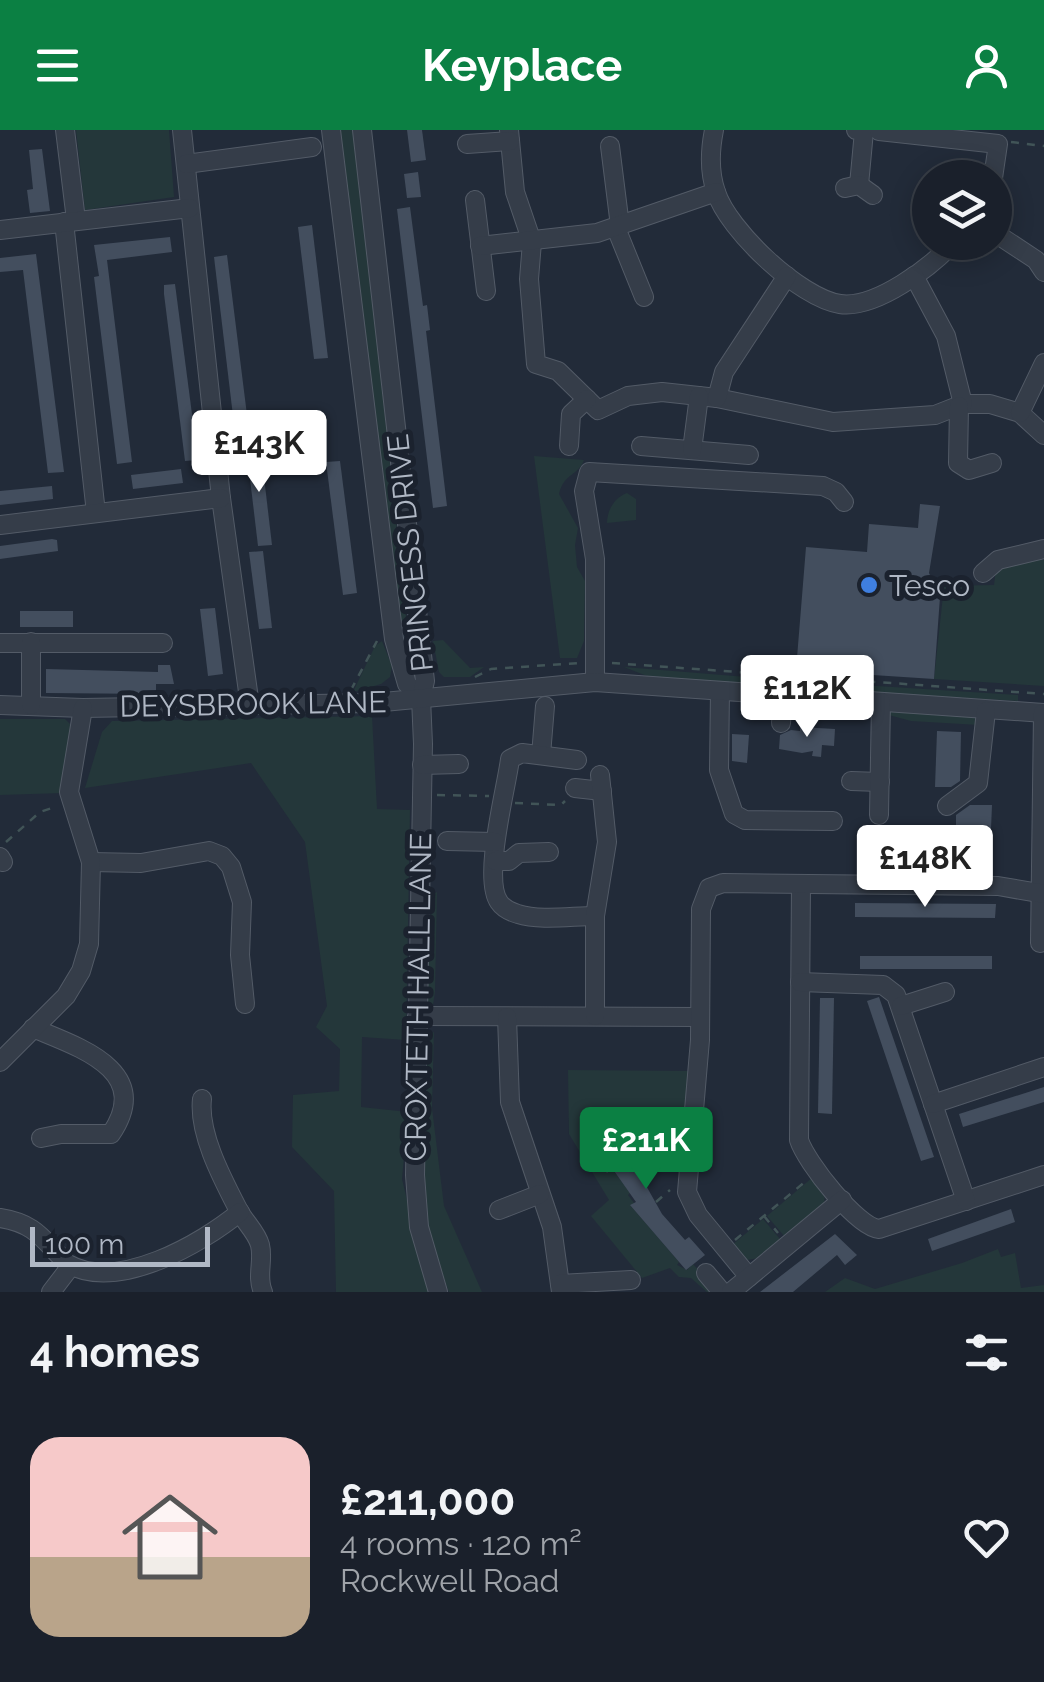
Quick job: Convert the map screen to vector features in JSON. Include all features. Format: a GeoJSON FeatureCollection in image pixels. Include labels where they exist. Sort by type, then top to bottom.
{"type":"FeatureCollection","features":[{"type":"Feature","properties":{"kind":"street"},"geometry":{"type":"LineString","coordinates":[[66,130],[70,221],[96,513]]}},
{"type":"Feature","properties":{"kind":"street"},"geometry":{"type":"LineString","coordinates":[[182,130],[221,498],[250,706]]}},
{"type":"Feature","properties":{"kind":"street","name":"PRINCESS DRIVE"},"geometry":{"type":"LineString","coordinates":[[331,130],[394,638],[407,684],[421,698],[426,682],[362,130]]}},
{"type":"Feature","properties":{"kind":"street"},"geometry":{"type":"LineString","coordinates":[[714,130],[710,159],[724,210],[750,242],[787,276],[817,296],[842,304],[870,300],[914,276],[933,260]]}},
{"type":"Feature","properties":{"kind":"street"},"geometry":{"type":"LineString","coordinates":[[856,130],[864,131],[859,189]]}},
{"type":"Feature","properties":{"kind":"street"},"geometry":{"type":"LineString","coordinates":[[879,131],[998,144],[996,160]]}},
{"type":"Feature","properties":{"kind":"street"},"geometry":{"type":"LineString","coordinates":[[467,144],[509,136],[514,192],[532,242],[529,279],[536,364],[558,371],[592,405]]}},
{"type":"Feature","properties":{"kind":"street"},"geometry":{"type":"LineString","coordinates":[[186,164],[312,147]]}},
{"type":"Feature","properties":{"kind":"street"},"geometry":{"type":"LineString","coordinates":[[604,157],[618,227],[644,296]]}},
{"type":"Feature","properties":{"kind":"street"},"geometry":{"type":"LineString","coordinates":[[480,246],[532,242],[618,227],[716,192]]}},
{"type":"Feature","properties":{"kind":"street"},"geometry":{"type":"LineString","coordinates":[[474,200],[486,290]]}},
{"type":"Feature","properties":{"kind":"street"},"geometry":{"type":"LineString","coordinates":[[0,230],[190,208]]}},
{"type":"Feature","properties":{"kind":"street"},"geometry":{"type":"LineString","coordinates":[[1012,244],[1036,260],[1044,272]]}},
{"type":"Feature","properties":{"kind":"street"},"geometry":{"type":"LineString","coordinates":[[692,450],[708,397],[787,276]]}},
{"type":"Feature","properties":{"kind":"street"},"geometry":{"type":"LineString","coordinates":[[914,276],[946,336],[961,405],[958,462],[969,470],[992,463]]}},
{"type":"Feature","properties":{"kind":"street"},"geometry":{"type":"LineString","coordinates":[[1020,413],[1044,363]]}},
{"type":"Feature","properties":{"kind":"street"},"geometry":{"type":"LineString","coordinates":[[570,446],[571,414],[628,396],[662,392],[708,397],[833,422],[935,415],[961,405],[990,404],[1020,413],[1044,435]]}},
{"type":"Feature","properties":{"kind":"street"},"geometry":{"type":"LineString","coordinates":[[641,446],[750,455]]}},
{"type":"Feature","properties":{"kind":"street"},"geometry":{"type":"LineString","coordinates":[[595,682],[595,559],[584,491],[589,472],[822,486],[836,492],[844,502]]}},
{"type":"Feature","properties":{"kind":"street"},"geometry":{"type":"LineString","coordinates":[[0,525],[221,498]]}},
{"type":"Feature","properties":{"kind":"street"},"geometry":{"type":"LineString","coordinates":[[984,573],[998,560],[1044,549]]}},
{"type":"Feature","properties":{"kind":"street"},"geometry":{"type":"LineString","coordinates":[[394,638],[408,648],[421,638]]}},
{"type":"Feature","properties":{"kind":"street"},"geometry":{"type":"LineString","coordinates":[[30,705],[31,642]]}},
{"type":"Feature","properties":{"kind":"street"},"geometry":{"type":"LineString","coordinates":[[0,643],[162,643]]}},
{"type":"Feature","properties":{"kind":"street","name":"DEYSBROOK LANE"},"geometry":{"type":"LineString","coordinates":[[0,705],[83,708],[345,704],[595,682],[1044,713]]}},
{"type":"Feature","properties":{"kind":"street"},"geometry":{"type":"LineString","coordinates":[[720,691],[719,770],[734,814],[744,820],[833,820]]}},
{"type":"Feature","properties":{"kind":"street"},"geometry":{"type":"LineString","coordinates":[[781,723],[783,695]]}},
{"type":"Feature","properties":{"kind":"street","name":"CROXTETH HALL LANE"},"geometry":{"type":"LineString","coordinates":[[421,698],[416,1200],[419,1227],[438,1292]]}},
{"type":"Feature","properties":{"kind":"street"},"geometry":{"type":"LineString","coordinates":[[879,815],[881,702]]}},
{"type":"Feature","properties":{"kind":"street"},"geometry":{"type":"LineString","coordinates":[[541,755],[544,706]]}},
{"type":"Feature","properties":{"kind":"street"},"geometry":{"type":"LineString","coordinates":[[0,1062],[66,996],[81,971],[89,944],[91,862],[69,792],[83,708]]}},
{"type":"Feature","properties":{"kind":"street"},"geometry":{"type":"LineString","coordinates":[[948,806],[978,783],[986,711]]}},
{"type":"Feature","properties":{"kind":"street"},"geometry":{"type":"LineString","coordinates":[[1040,943],[1044,713]]}},
{"type":"Feature","properties":{"kind":"street"},"geometry":{"type":"LineString","coordinates":[[578,760],[522,753],[510,759],[506,792],[500,800],[496,896],[510,911],[524,916],[595,916]]}},
{"type":"Feature","properties":{"kind":"street"},"geometry":{"type":"LineString","coordinates":[[422,765],[459,764]]}},
{"type":"Feature","properties":{"kind":"street"},"geometry":{"type":"LineString","coordinates":[[851,781],[880,782]]}},
{"type":"Feature","properties":{"kind":"street"},"geometry":{"type":"LineString","coordinates":[[575,788],[601,783],[608,842],[595,916],[595,1016]]}},
{"type":"Feature","properties":{"kind":"street"},"geometry":{"type":"LineString","coordinates":[[446,841],[495,852],[509,861],[519,854],[548,852]]}},
{"type":"Feature","properties":{"kind":"street"},"geometry":{"type":"LineString","coordinates":[[91,862],[141,864],[209,850],[222,856],[232,867],[242,902],[240,954],[245,1004]]}},
{"type":"Feature","properties":{"kind":"street"},"geometry":{"type":"LineString","coordinates":[[749,1277],[698,1215],[687,1192],[697,1088],[702,900],[709,888],[723,883],[998,886],[1042,893]]}},
{"type":"Feature","properties":{"kind":"street"},"geometry":{"type":"LineString","coordinates":[[801,884],[800,1140],[805,1154],[842,1200],[863,1224],[879,1229],[1044,1175]]}},
{"type":"Feature","properties":{"kind":"street"},"geometry":{"type":"LineString","coordinates":[[800,982],[883,985],[892,990],[901,1006],[966,1201]]}},
{"type":"Feature","properties":{"kind":"street"},"geometry":{"type":"LineString","coordinates":[[901,1006],[945,992]]}},
{"type":"Feature","properties":{"kind":"street"},"geometry":{"type":"LineString","coordinates":[[417,1016],[699,1018]]}},
{"type":"Feature","properties":{"kind":"street"},"geometry":{"type":"LineString","coordinates":[[507,1018],[510,1102],[555,1240],[560,1288],[631,1280]]}},
{"type":"Feature","properties":{"kind":"street"},"geometry":{"type":"LineString","coordinates":[[33,1028],[86,1050],[112,1067],[122,1096],[120,1120],[111,1134],[42,1138]]}},
{"type":"Feature","properties":{"kind":"street"},"geometry":{"type":"LineString","coordinates":[[933,1104],[1044,1067]]}},
{"type":"Feature","properties":{"kind":"street"},"geometry":{"type":"LineString","coordinates":[[181,1118],[202,1106],[214,1154],[240,1212],[260,1244],[262,1292]]}},
{"type":"Feature","properties":{"kind":"street"},"geometry":{"type":"LineString","coordinates":[[506,1201],[540,1194]]}},
{"type":"Feature","properties":{"kind":"street"},"geometry":{"type":"LineString","coordinates":[[731,1292],[842,1200]]}},
{"type":"Feature","properties":{"kind":"street"},"geometry":{"type":"LineString","coordinates":[[0,1218],[41,1233],[71,1266],[89,1275],[111,1278],[157,1268],[193,1250],[240,1212]]}},
{"type":"Feature","properties":{"kind":"street"},"geometry":{"type":"LineString","coordinates":[[51,1292],[71,1266]]}},
{"type":"Feature","properties":{"kind":"street"},"geometry":{"type":"LineString","coordinates":[[706,1273],[722,1292]]}},
{"type":"Feature","properties":{"kind":"path"},"geometry":{"type":"LineString","coordinates":[[345,704],[375,641],[394,638]]}},
{"type":"Feature","properties":{"kind":"path"},"geometry":{"type":"LineString","coordinates":[[479,675],[491,669],[580,662]]}},
{"type":"Feature","properties":{"kind":"path"},"geometry":{"type":"LineString","coordinates":[[613,663],[1044,694]]}},
{"type":"Feature","properties":{"kind":"path"},"geometry":{"type":"LineString","coordinates":[[421,793],[562,805],[575,788]]}},
{"type":"Feature","properties":{"kind":"path"},"geometry":{"type":"LineString","coordinates":[[1,856],[40,812],[72,804]]}},
{"type":"Feature","properties":{"kind":"path"},"geometry":{"type":"LineString","coordinates":[[726,1248],[819,1171]]}},
{"type":"Feature","properties":{"kind":"path"},"geometry":{"type":"LineString","coordinates":[[656,1202],[672,1189]]}},
{"type":"Feature","properties":{"kind":"path"},"geometry":{"type":"LineString","coordinates":[[764,1216],[789,1245]]}},
{"type":"Feature","properties":{"kind":"shaded area"},"geometry":{"type":"Polygon","coordinates":[[[76,130],[169,130],[174,197],[85,210],[76,130]]]}},
{"type":"Feature","properties":{"kind":"shaded area"},"geometry":{"type":"Polygon","coordinates":[[[339,130],[355,130],[408,636],[403,635],[398,621],[339,130]]]}},
{"type":"Feature","properties":{"kind":"shaded area"},"geometry":{"type":"Polygon","coordinates":[[[534,456],[584,460],[564,482],[559,494],[578,528],[577,567],[585,581],[584,641],[577,658],[560,658],[534,456]]]}},
{"type":"Feature","properties":{"kind":"shaded area"},"geometry":{"type":"Polygon","coordinates":[[[627,493],[636,499],[636,520],[607,523],[612,505],[627,493]]]}},
{"type":"Feature","properties":{"kind":"shaded area"},"geometry":{"type":"Polygon","coordinates":[[[1044,560],[1044,686],[934,679],[944,586],[994,585],[996,568],[1044,560]]]}},
{"type":"Feature","properties":{"kind":"shaded area"},"geometry":{"type":"Polygon","coordinates":[[[443,640],[470,668],[484,667],[470,677],[444,677],[439,672],[433,641],[443,640]]]}},
{"type":"Feature","properties":{"kind":"shaded area"},"geometry":{"type":"Polygon","coordinates":[[[382,641],[392,666],[390,677],[381,684],[353,692],[375,646],[382,641]]]}},
{"type":"Feature","properties":{"kind":"shaded area"},"geometry":{"type":"Polygon","coordinates":[[[624,667],[759,678],[759,685],[647,676],[624,667]]]}},
{"type":"Feature","properties":{"kind":"shaded area"},"geometry":{"type":"Polygon","coordinates":[[[830,683],[1018,695],[1018,701],[829,690],[830,683]]]}},
{"type":"Feature","properties":{"kind":"shaded area"},"geometry":{"type":"Polygon","coordinates":[[[890,711],[974,717],[979,725],[911,721],[885,714],[890,711]]]}},
{"type":"Feature","properties":{"kind":"shaded area"},"geometry":{"type":"Polygon","coordinates":[[[372,716],[377,809],[410,810],[406,1040],[362,1037],[361,1107],[408,1112],[402,1179],[429,1292],[336,1292],[334,1191],[292,1147],[293,1095],[339,1091],[340,1049],[316,1027],[327,1006],[305,842],[251,763],[85,788],[102,732],[112,721],[372,716]]]}},
{"type":"Feature","properties":{"kind":"shaded area"},"geometry":{"type":"Polygon","coordinates":[[[0,719],[65,719],[73,727],[63,793],[0,795],[0,719]]]}},
{"type":"Feature","properties":{"kind":"shaded area"},"geometry":{"type":"Polygon","coordinates":[[[437,892],[435,992],[433,1005],[428,1005],[428,897],[437,892]]]}},
{"type":"Feature","properties":{"kind":"shaded area"},"geometry":{"type":"Polygon","coordinates":[[[434,1032],[432,1108],[444,1206],[482,1292],[449,1292],[427,1232],[423,1205],[426,1037],[434,1032]]]}},
{"type":"Feature","properties":{"kind":"shaded area"},"geometry":{"type":"Polygon","coordinates":[[[568,1070],[690,1071],[683,1138],[659,1149],[652,1141],[653,1129],[643,1127],[636,1118],[596,1148],[601,1155],[597,1159],[606,1172],[612,1168],[630,1193],[634,1203],[631,1206],[679,1262],[677,1265],[687,1270],[693,1264],[718,1292],[707,1292],[691,1278],[679,1277],[670,1268],[642,1278],[591,1216],[609,1200],[569,1134],[568,1070]]]}},
{"type":"Feature","properties":{"kind":"shaded area"},"geometry":{"type":"Polygon","coordinates":[[[813,1177],[825,1192],[824,1205],[785,1237],[767,1216],[813,1177]]]}},
{"type":"Feature","properties":{"kind":"shaded area"},"geometry":{"type":"Polygon","coordinates":[[[763,1219],[780,1239],[759,1258],[747,1260],[732,1245],[763,1219]]]}},
{"type":"Feature","properties":{"kind":"shaded area"},"geometry":{"type":"Polygon","coordinates":[[[998,1249],[1001,1257],[1015,1253],[1021,1288],[1044,1285],[1044,1292],[825,1292],[845,1278],[875,1289],[998,1249]]]}},
{"type":"Feature","properties":{"kind":"building"},"geometry":{"type":"Polygon","coordinates":[[[407,130],[422,130],[426,160],[411,162],[407,130]]]}},
{"type":"Feature","properties":{"kind":"building"},"geometry":{"type":"Polygon","coordinates":[[[42,149],[50,211],[30,213],[27,190],[33,189],[29,150],[42,149]]]}},
{"type":"Feature","properties":{"kind":"building"},"geometry":{"type":"Polygon","coordinates":[[[418,172],[421,197],[407,198],[404,174],[418,172]]]}},
{"type":"Feature","properties":{"kind":"building"},"geometry":{"type":"Polygon","coordinates":[[[410,207],[423,306],[427,305],[430,330],[426,331],[447,506],[433,508],[397,209],[410,207]]]}},
{"type":"Feature","properties":{"kind":"building"},"geometry":{"type":"Polygon","coordinates":[[[312,225],[328,358],[314,359],[298,227],[312,225]]]}},
{"type":"Feature","properties":{"kind":"building"},"geometry":{"type":"Polygon","coordinates":[[[170,237],[172,252],[107,260],[132,462],[117,464],[94,277],[99,276],[94,245],[170,237]]]}},
{"type":"Feature","properties":{"kind":"building"},"geometry":{"type":"Polygon","coordinates":[[[36,254],[64,472],[48,473],[23,270],[0,272],[0,258],[36,254]]]}},
{"type":"Feature","properties":{"kind":"building"},"geometry":{"type":"Polygon","coordinates":[[[227,255],[250,439],[236,441],[214,257],[227,255]]]}},
{"type":"Feature","properties":{"kind":"building"},"geometry":{"type":"Polygon","coordinates":[[[175,284],[198,460],[185,461],[164,294],[164,285],[175,284]]]}},
{"type":"Feature","properties":{"kind":"building"},"geometry":{"type":"Polygon","coordinates":[[[260,443],[272,545],[258,546],[246,445],[260,443]]]}},
{"type":"Feature","properties":{"kind":"building"},"geometry":{"type":"Polygon","coordinates":[[[340,461],[357,593],[343,595],[326,462],[340,461]]]}},
{"type":"Feature","properties":{"kind":"building"},"geometry":{"type":"Polygon","coordinates":[[[181,469],[183,483],[133,489],[131,475],[181,469]]]}},
{"type":"Feature","properties":{"kind":"building"},"geometry":{"type":"Polygon","coordinates":[[[52,486],[53,499],[0,505],[0,491],[52,486]]]}},
{"type":"Feature","properties":{"kind":"building","name":"Tesco"},"geometry":{"type":"Polygon","coordinates":[[[920,504],[940,506],[929,573],[940,597],[934,679],[796,670],[806,547],[867,552],[869,524],[918,528],[920,504]]]}},
{"type":"Feature","properties":{"kind":"building"},"geometry":{"type":"Polygon","coordinates":[[[57,540],[58,551],[0,559],[0,546],[57,540]]]}},
{"type":"Feature","properties":{"kind":"building"},"geometry":{"type":"Polygon","coordinates":[[[263,551],[272,628],[259,629],[249,552],[263,551]]]}},
{"type":"Feature","properties":{"kind":"building"},"geometry":{"type":"Polygon","coordinates":[[[215,608],[223,674],[208,676],[200,609],[215,608]]]}},
{"type":"Feature","properties":{"kind":"building"},"geometry":{"type":"Polygon","coordinates":[[[20,611],[73,611],[73,627],[20,627],[20,611]]]}},
{"type":"Feature","properties":{"kind":"building"},"geometry":{"type":"Polygon","coordinates":[[[158,665],[170,665],[174,684],[156,684],[156,694],[46,693],[46,669],[158,672],[158,665]]]}},
{"type":"Feature","properties":{"kind":"building"},"geometry":{"type":"Polygon","coordinates":[[[800,727],[835,729],[834,746],[822,745],[821,757],[812,756],[813,751],[779,749],[780,735],[800,731],[800,727]]]}},
{"type":"Feature","properties":{"kind":"building"},"geometry":{"type":"Polygon","coordinates":[[[937,731],[961,732],[960,781],[951,787],[935,787],[937,731]]]}},
{"type":"Feature","properties":{"kind":"building"},"geometry":{"type":"Polygon","coordinates":[[[732,734],[749,735],[747,763],[732,761],[732,734]]]}},
{"type":"Feature","properties":{"kind":"building"},"geometry":{"type":"Polygon","coordinates":[[[970,805],[992,805],[991,829],[956,828],[956,815],[970,805]]]}},
{"type":"Feature","properties":{"kind":"building"},"geometry":{"type":"Polygon","coordinates":[[[855,903],[996,904],[995,918],[855,917],[855,903]]]}},
{"type":"Feature","properties":{"kind":"building"},"geometry":{"type":"Polygon","coordinates":[[[860,956],[992,956],[992,969],[860,969],[860,956]]]}},
{"type":"Feature","properties":{"kind":"building"},"geometry":{"type":"Polygon","coordinates":[[[879,997],[934,1157],[921,1161],[867,1001],[879,997]]]}},
{"type":"Feature","properties":{"kind":"building"},"geometry":{"type":"Polygon","coordinates":[[[820,998],[834,998],[832,1114],[818,1113],[820,998]]]}},
{"type":"Feature","properties":{"kind":"building"},"geometry":{"type":"Polygon","coordinates":[[[1044,1087],[1044,1102],[963,1127],[959,1114],[1044,1087]]]}},
{"type":"Feature","properties":{"kind":"building"},"geometry":{"type":"Polygon","coordinates":[[[637,1124],[656,1151],[635,1166],[662,1214],[705,1255],[686,1270],[630,1205],[636,1202],[612,1168],[607,1173],[597,1159],[603,1154],[600,1150],[637,1124]]]}},
{"type":"Feature","properties":{"kind":"building"},"geometry":{"type":"Polygon","coordinates":[[[1011,1209],[1015,1222],[932,1251],[928,1239],[1011,1209]]]}},
{"type":"Feature","properties":{"kind":"building"},"geometry":{"type":"Polygon","coordinates":[[[835,1234],[857,1255],[845,1265],[837,1255],[793,1292],[760,1292],[835,1234]]]}},
{"type":"Feature","properties":{"kind":"place","name":"Tesco"},"geometry":{"type":"Point","coordinates":[869,585]}}]}
